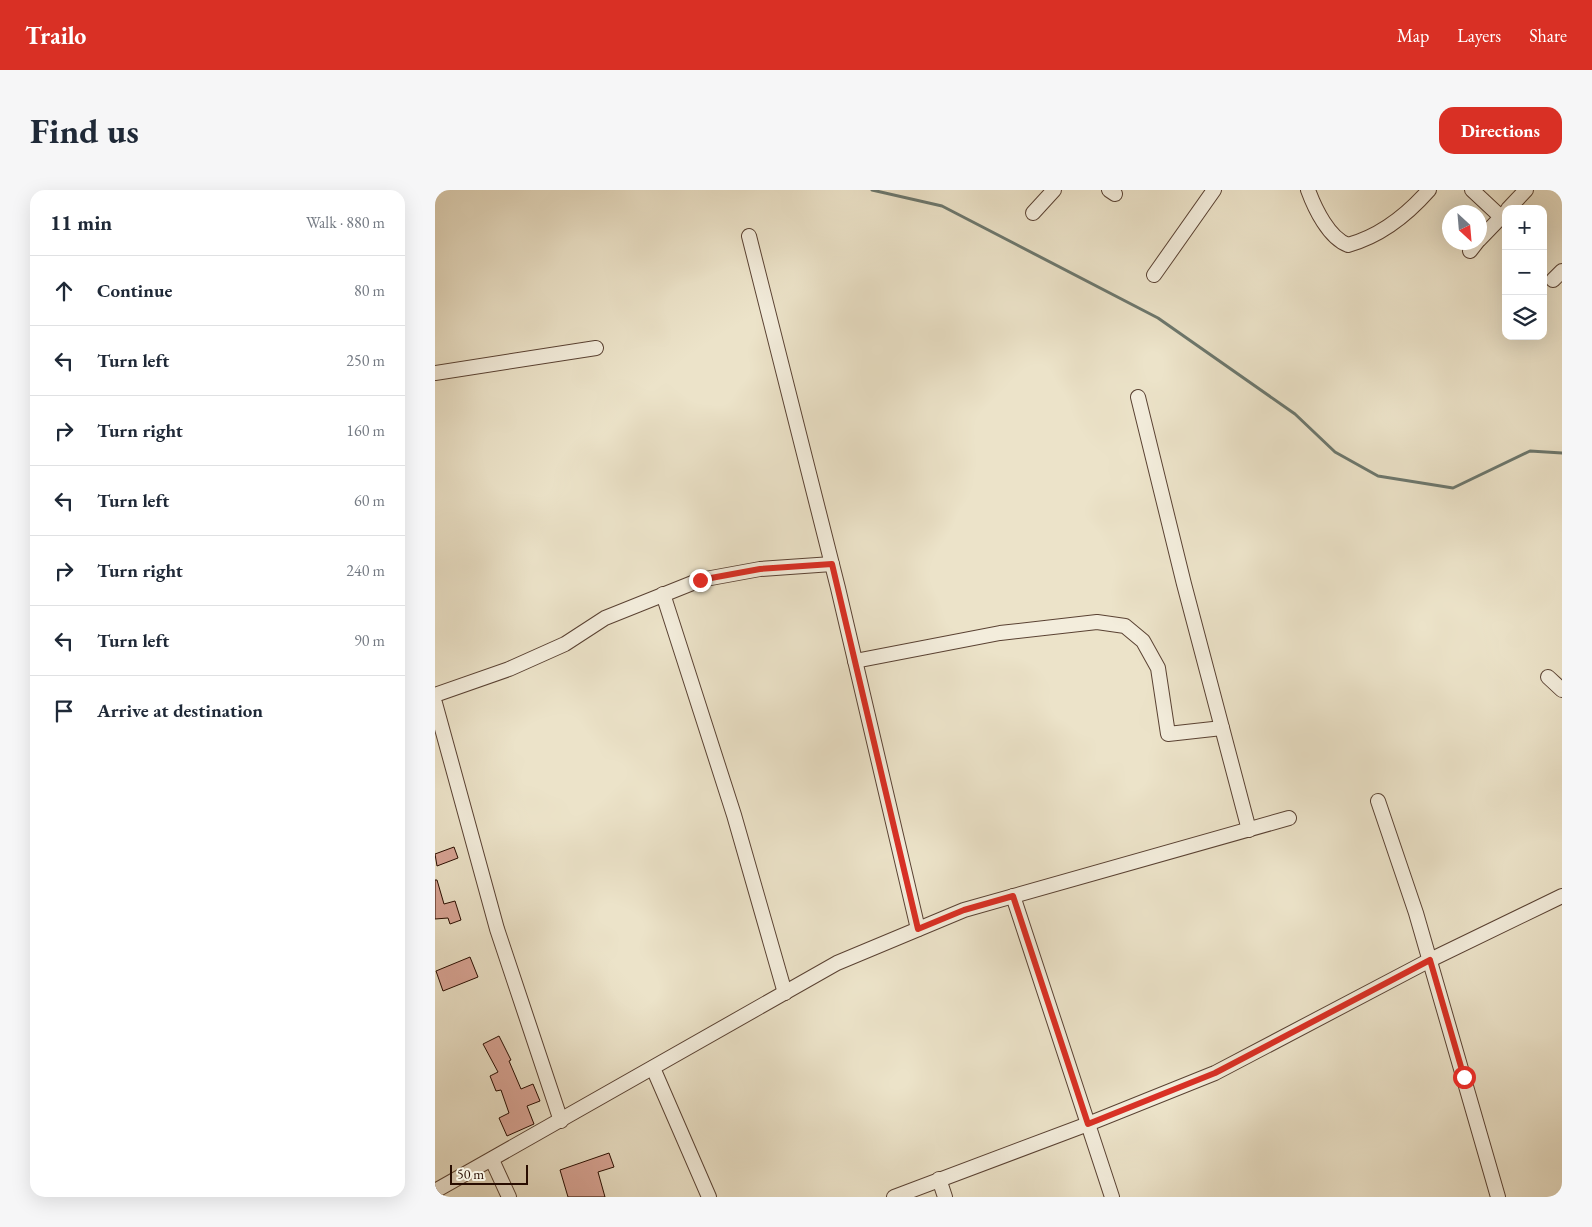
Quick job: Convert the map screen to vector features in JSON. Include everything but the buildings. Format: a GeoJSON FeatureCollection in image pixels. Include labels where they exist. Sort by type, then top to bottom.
{"type":"FeatureCollection","features":[{"type":"Feature","properties":{"kind":"street"},"geometry":{"type":"LineString","coordinates":[[1033,213],[1054,190]]}},
{"type":"Feature","properties":{"kind":"street"},"geometry":{"type":"LineString","coordinates":[[1154,275],[1214,190]]}},
{"type":"Feature","properties":{"kind":"street"},"geometry":{"type":"LineString","coordinates":[[1308,190],[1329,228],[1340,242],[1348,246],[1394,224],[1409,213],[1429,190]]}},
{"type":"Feature","properties":{"kind":"street"},"geometry":{"type":"LineString","coordinates":[[1473,190],[1502,210]]}},
{"type":"Feature","properties":{"kind":"street"},"geometry":{"type":"LineString","coordinates":[[1512,205],[1526,190]]}},
{"type":"Feature","properties":{"kind":"street"},"geometry":{"type":"LineString","coordinates":[[1487,232],[1502,215]]}},
{"type":"Feature","properties":{"kind":"street"},"geometry":{"type":"LineString","coordinates":[[749,236],[832,564],[918,929]]}},
{"type":"Feature","properties":{"kind":"street"},"geometry":{"type":"LineString","coordinates":[[435,374],[596,348]]}},
{"type":"Feature","properties":{"kind":"street"},"geometry":{"type":"LineString","coordinates":[[1138,397],[1249,830]]}},
{"type":"Feature","properties":{"kind":"street"},"geometry":{"type":"LineString","coordinates":[[435,696],[509,669],[565,644],[605,618],[700,580],[743,572],[832,564]]}},
{"type":"Feature","properties":{"kind":"street"},"geometry":{"type":"LineString","coordinates":[[663,594],[733,815],[785,992]]}},
{"type":"Feature","properties":{"kind":"street"},"geometry":{"type":"LineString","coordinates":[[855,661],[1000,633],[1097,622],[1125,626],[1143,641],[1158,668],[1168,734],[1222,728]]}},
{"type":"Feature","properties":{"kind":"street"},"geometry":{"type":"LineString","coordinates":[[1548,677],[1562,690]]}},
{"type":"Feature","properties":{"kind":"street"},"geometry":{"type":"LineString","coordinates":[[435,702],[497,929],[561,1121]]}},
{"type":"Feature","properties":{"kind":"street"},"geometry":{"type":"LineString","coordinates":[[1378,801],[1430,960],[1498,1197]]}},
{"type":"Feature","properties":{"kind":"street"},"geometry":{"type":"LineString","coordinates":[[435,1191],[837,963],[964,910],[1289,818]]}},
{"type":"Feature","properties":{"kind":"street"},"geometry":{"type":"LineString","coordinates":[[1013,896],[1112,1197]]}},
{"type":"Feature","properties":{"kind":"street"},"geometry":{"type":"LineString","coordinates":[[894,1197],[1088,1124],[1215,1073],[1430,960],[1562,896]]}},
{"type":"Feature","properties":{"kind":"street"},"geometry":{"type":"LineString","coordinates":[[653,1068],[709,1197]]}},
{"type":"Feature","properties":{"kind":"street"},"geometry":{"type":"LineString","coordinates":[[492,1160],[509,1197]]}},
{"type":"Feature","properties":{"kind":"street"},"geometry":{"type":"LineString","coordinates":[[939,1179],[945,1197]]}},
{"type":"Feature","properties":{"kind":"waterway"},"geometry":{"type":"LineString","coordinates":[[872,190],[942,206],[1158,318],[1295,414],[1335,452],[1378,476],[1453,488],[1530,451],[1562,453]]}},
{"type":"Feature","properties":{"kind":"route"},"geometry":{"type":"LineString","coordinates":[[700,580],[760,569],[832,564],[918,929],[964,910],[1013,896],[1088,1124],[1215,1073],[1430,960],[1464,1077]]}}]}
